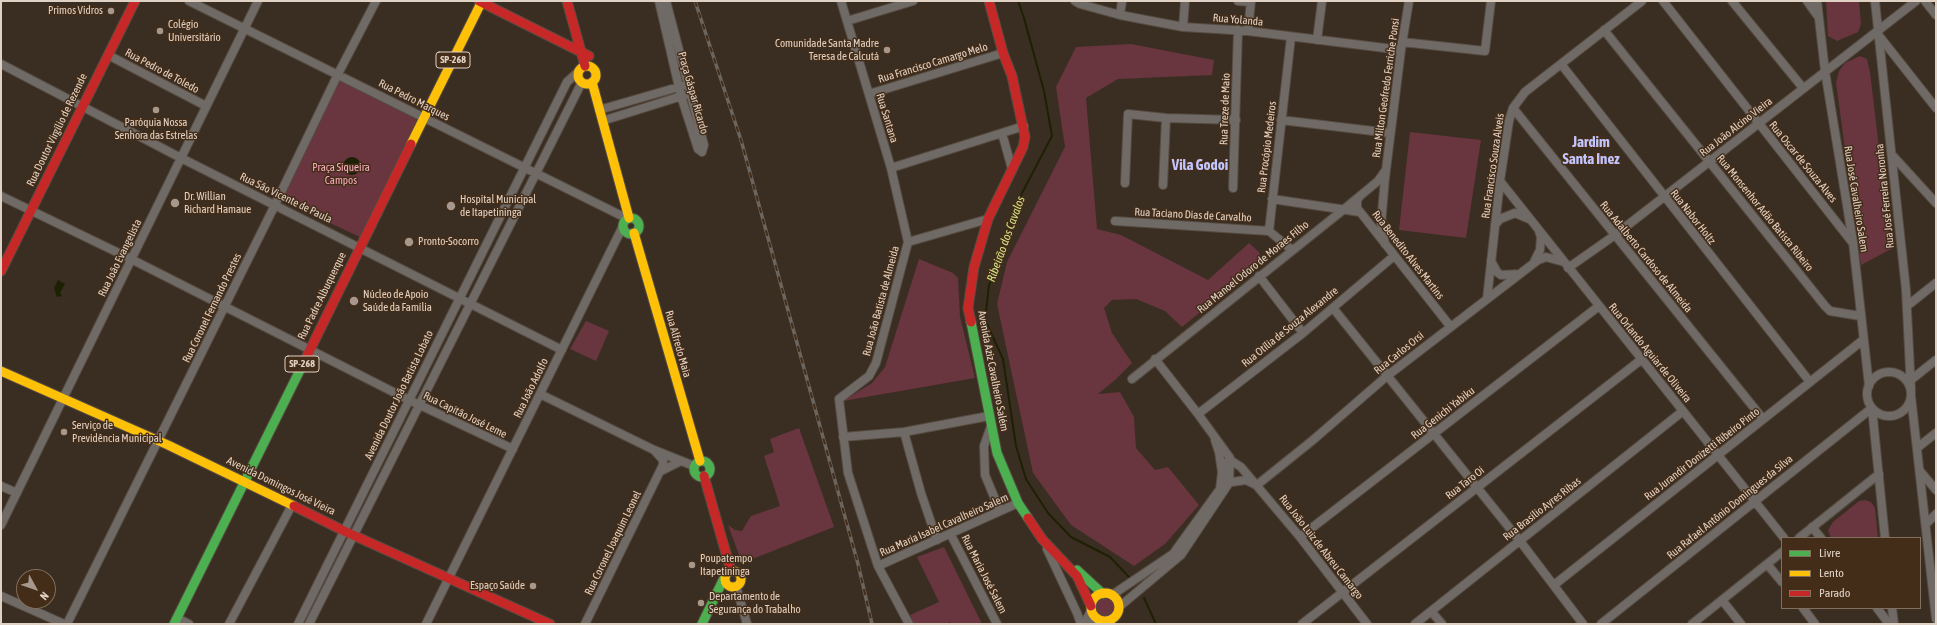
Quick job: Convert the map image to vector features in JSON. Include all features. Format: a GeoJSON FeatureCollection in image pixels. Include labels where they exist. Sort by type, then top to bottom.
{"type":"FeatureCollection","features":[{"type":"Feature","properties":{"kind":"main road","name":"Rua Doutor Virgílio de Rezende"},"geometry":{"type":"LineString","coordinates":[[1,271],[135,1]]}},
{"type":"Feature","properties":{"kind":"main road"},"geometry":{"type":"LineString","coordinates":[[481,1],[586,54]]}},
{"type":"Feature","properties":{"kind":"main road","name":"Rua Padre Albuquerque"},"geometry":{"type":"LineString","coordinates":[[175,621],[364,238],[425,118],[481,1]]}},
{"type":"Feature","properties":{"kind":"main road"},"geometry":{"type":"LineString","coordinates":[[567,1],[586,54],[586,69],[578,77],[582,82],[592,82]]}},
{"type":"Feature","properties":{"kind":"main road","name":"Avenida Aziz Cavalheiro Salém"},"geometry":{"type":"LineString","coordinates":[[989,1],[1003,53],[1012,76],[1024,126],[1023,147],[988,219],[974,268],[968,308],[997,453],[1018,503],[1041,537],[1077,576],[1085,591],[1091,608]]}},
{"type":"Feature","properties":{"kind":"main road"},"geometry":{"type":"LineString","coordinates":[[586,69],[595,77],[592,82],[627,221],[624,230],[628,234],[634,233],[639,229],[639,223],[633,218],[627,221]]}},
{"type":"Feature","properties":{"kind":"main road","name":"Rua Alfredo Maia"},"geometry":{"type":"LineString","coordinates":[[634,233],[697,464]]}},
{"type":"Feature","properties":{"kind":"main road","name":"Avenida Domingos José Vieira"},"geometry":{"type":"LineString","coordinates":[[1,371],[158,441],[244,481],[344,531],[550,624]]}},
{"type":"Feature","properties":{"kind":"main road"},"geometry":{"type":"LineString","coordinates":[[705,461],[709,466],[708,473],[704,476],[696,475],[697,464],[705,461]]}},
{"type":"Feature","properties":{"kind":"main road"},"geometry":{"type":"LineString","coordinates":[[702,624],[728,574],[737,572],[740,576],[740,581],[736,586],[731,587],[727,584],[728,574],[704,476]]}},
{"type":"Feature","properties":{"kind":"main road","name":"Avenida Aziz Cavalheiro Salém"},"geometry":{"type":"LineString","coordinates":[[1041,537],[1107,594]]}},
{"type":"Feature","properties":{"kind":"main road"},"geometry":{"type":"LineString","coordinates":[[1107,594],[1118,603],[1117,616],[1103,622],[1093,615],[1091,608],[1094,598],[1107,594]]}},
{"type":"Feature","properties":{"kind":"street","name":"Rua Pedro Marques"},"geometry":{"type":"LineString","coordinates":[[189,1],[525,167],[627,221]]}},
{"type":"Feature","properties":{"kind":"street","name":"Rua João Evangelista"},"geometry":{"type":"LineString","coordinates":[[1,525],[258,1]]}},
{"type":"Feature","properties":{"kind":"street","name":"Rua Coronel Fernando Prestes"},"geometry":{"type":"LineString","coordinates":[[65,624],[158,441],[338,74],[376,1]]}},
{"type":"Feature","properties":{"kind":"street","name":"Praça Gáspar Ricardo"},"geometry":{"type":"LineString","coordinates":[[659,1],[678,87],[698,149],[702,152],[704,145],[666,1]]}},
{"type":"Feature","properties":{"kind":"street","name":"Rua Santana"},"geometry":{"type":"LineString","coordinates":[[841,1],[891,168],[908,242]]}},
{"type":"Feature","properties":{"kind":"street"},"geometry":{"type":"LineString","coordinates":[[847,21],[913,1]]}},
{"type":"Feature","properties":{"kind":"street","name":"Rua Yolanda"},"geometry":{"type":"LineString","coordinates":[[1075,1],[1080,4],[1120,15],[1183,27],[1238,30],[1317,40],[1485,51],[1491,1]]}},
{"type":"Feature","properties":{"kind":"street"},"geometry":{"type":"LineString","coordinates":[[1120,15],[1122,1]]}},
{"type":"Feature","properties":{"kind":"street"},"geometry":{"type":"LineString","coordinates":[[1183,27],[1185,1]]}},
{"type":"Feature","properties":{"kind":"street"},"geometry":{"type":"LineString","coordinates":[[1238,1],[1251,2],[1248,31]]}},
{"type":"Feature","properties":{"kind":"street"},"geometry":{"type":"LineString","coordinates":[[1317,40],[1322,1]]}},
{"type":"Feature","properties":{"kind":"street","name":"Rua Milton Geofredo Ferriche Ponsi"},"geometry":{"type":"LineString","coordinates":[[1384,244],[1381,224],[1385,178],[1409,1]]}},
{"type":"Feature","properties":{"kind":"street","name":"Rua Francisco Souza Alveis"},"geometry":{"type":"LineString","coordinates":[[1487,299],[1500,181],[1509,121],[1513,108],[1525,92],[1642,1]]}},
{"type":"Feature","properties":{"kind":"street","name":"Rua Oscar de Souza Alves"},"geometry":{"type":"LineString","coordinates":[[1663,1],[1758,124],[1853,242]]}},
{"type":"Feature","properties":{"kind":"street"},"geometry":{"type":"LineString","coordinates":[[1732,1],[1803,88]]}},
{"type":"Feature","properties":{"kind":"street","name":"Rua José Cavalheiro Salem"},"geometry":{"type":"LineString","coordinates":[[1807,1],[1817,16]]}},
{"type":"Feature","properties":{"kind":"street","name":"Rua José Cavalheiro Salem"},"geometry":{"type":"LineString","coordinates":[[1817,1],[1817,16],[1825,71],[1853,242],[1860,316],[1869,386]]}},
{"type":"Feature","properties":{"kind":"street","name":"Rua José Ferreira Noronha"},"geometry":{"type":"LineString","coordinates":[[1875,1],[1902,247],[1912,379],[1911,393],[1936,619]]}},
{"type":"Feature","properties":{"kind":"street","name":"Rua João Alcino Vieira"},"geometry":{"type":"LineString","coordinates":[[1566,265],[1615,235],[1825,71],[1879,34],[1916,1]]}},
{"type":"Feature","properties":{"kind":"street"},"geometry":{"type":"LineString","coordinates":[[1925,1],[1936,15]]}},
{"type":"Feature","properties":{"kind":"street","name":"Rua Treze de Maio"},"geometry":{"type":"LineString","coordinates":[[1233,188],[1238,30]]}},
{"type":"Feature","properties":{"kind":"street","name":"Rua Monsenhor Adão Batista Ribeiro"},"geometry":{"type":"LineString","coordinates":[[1604,30],[1825,306],[1830,311],[1860,316]]}},
{"type":"Feature","properties":{"kind":"street"},"geometry":{"type":"LineString","coordinates":[[1879,34],[1936,108]]}},
{"type":"Feature","properties":{"kind":"street","name":"Rua Procópio Medeiros"},"geometry":{"type":"LineString","coordinates":[[1269,231],[1291,37]]}},
{"type":"Feature","properties":{"kind":"street","name":"Rua Francisco Camargo Melo"},"geometry":{"type":"LineString","coordinates":[[869,94],[1003,53]]}},
{"type":"Feature","properties":{"kind":"street","name":"Rua Pedro de Toledo"},"geometry":{"type":"LineString","coordinates":[[108,55],[206,106]]}},
{"type":"Feature","properties":{"kind":"street","name":"Rua São Vicente de Paula"},"geometry":{"type":"LineString","coordinates":[[1,64],[181,158],[275,204],[562,350]]}},
{"type":"Feature","properties":{"kind":"street","name":"Rua Nabor Holtz"},"geometry":{"type":"LineString","coordinates":[[1561,64],[1664,198],[1810,382]]}},
{"type":"Feature","properties":{"kind":"street","name":"Avenida Doutor João Batista Lobato"},"geometry":{"type":"LineString","coordinates":[[298,624],[567,82],[586,69]]}},
{"type":"Feature","properties":{"kind":"street","name":"Avenida Doutor João Batista Lobato"},"geometry":{"type":"LineString","coordinates":[[309,624],[582,82]]}},
{"type":"Feature","properties":{"kind":"street"},"geometry":{"type":"LineString","coordinates":[[599,110],[688,84]]}},
{"type":"Feature","properties":{"kind":"street"},"geometry":{"type":"LineString","coordinates":[[602,121],[691,93]]}},
{"type":"Feature","properties":{"kind":"street","name":"Rua Adalberto Cardoso de Almeida"},"geometry":{"type":"LineString","coordinates":[[1513,108],[1763,420]]}},
{"type":"Feature","properties":{"kind":"street"},"geometry":{"type":"LineString","coordinates":[[1125,183],[1128,114],[1166,118],[1236,120]]}},
{"type":"Feature","properties":{"kind":"street"},"geometry":{"type":"LineString","coordinates":[[1163,185],[1166,118]]}},
{"type":"Feature","properties":{"kind":"street"},"geometry":{"type":"LineString","coordinates":[[1281,120],[1390,133]]}},
{"type":"Feature","properties":{"kind":"street"},"geometry":{"type":"LineString","coordinates":[[891,168],[1024,126]]}},
{"type":"Feature","properties":{"kind":"street"},"geometry":{"type":"LineString","coordinates":[[1002,133],[1012,169]]}},
{"type":"Feature","properties":{"kind":"street"},"geometry":{"type":"LineString","coordinates":[[1892,155],[1936,202]]}},
{"type":"Feature","properties":{"kind":"street"},"geometry":{"type":"LineString","coordinates":[[1374,183],[1381,182],[1385,178]]}},
{"type":"Feature","properties":{"kind":"street","name":"Rua Manoel Odoro de Moraes Filho"},"geometry":{"type":"LineString","coordinates":[[1132,379],[1155,359],[1353,202],[1374,183],[1385,178]]}},
{"type":"Feature","properties":{"kind":"street","name":"Rua Orlando Aguiar de Oliveira"},"geometry":{"type":"LineString","coordinates":[[1500,181],[1783,537]]}},
{"type":"Feature","properties":{"kind":"street","name":"Rua Benedito Alves Martins"},"geometry":{"type":"LineString","coordinates":[[1361,195],[1356,205],[1366,221],[1450,326]]}},
{"type":"Feature","properties":{"kind":"street","name":"Rua Capitão José Leme"},"geometry":{"type":"LineString","coordinates":[[1,196],[131,259],[409,400],[512,449]]}},
{"type":"Feature","properties":{"kind":"street"},"geometry":{"type":"LineString","coordinates":[[1272,199],[1360,212]]}},
{"type":"Feature","properties":{"kind":"street"},"geometry":{"type":"LineString","coordinates":[[1366,221],[1375,218],[1382,209]]}},
{"type":"Feature","properties":{"kind":"street"},"geometry":{"type":"LineString","coordinates":[[1495,225],[1500,219],[1515,213],[1531,220]]}},
{"type":"Feature","properties":{"kind":"street"},"geometry":{"type":"LineString","coordinates":[[908,242],[988,219]]}},
{"type":"Feature","properties":{"kind":"street","name":"Rua João Adolfo"},"geometry":{"type":"LineString","coordinates":[[426,624],[627,221]]}},
{"type":"Feature","properties":{"kind":"street","name":"Rua Taciano Dias de Carvalho"},"geometry":{"type":"LineString","coordinates":[[1115,222],[1269,231]]}},
{"type":"Feature","properties":{"kind":"street"},"geometry":{"type":"LineString","coordinates":[[1533,264],[1540,250],[1541,236],[1538,229]]}},
{"type":"Feature","properties":{"kind":"street"},"geometry":{"type":"LineString","coordinates":[[1269,231],[1292,250]]}},
{"type":"Feature","properties":{"kind":"street","name":"Rua João Batista de Almeida"},"geometry":{"type":"LineString","coordinates":[[908,242],[876,363],[869,376],[839,399],[848,473],[878,566],[909,624]]}},
{"type":"Feature","properties":{"kind":"street","name":"Rua Otília de Souza Alexandre"},"geometry":{"type":"LineString","coordinates":[[1198,414],[1303,333],[1394,256]]}},
{"type":"Feature","properties":{"kind":"street","name":"Rua Carlos Orsi"},"geometry":{"type":"LineString","coordinates":[[1257,485],[1313,440],[1387,376],[1450,326],[1533,264],[1546,257],[1566,265]]}},
{"type":"Feature","properties":{"kind":"street"},"geometry":{"type":"LineString","coordinates":[[1491,261],[1494,268],[1501,275],[1507,276],[1521,273]]}},
{"type":"Feature","properties":{"kind":"street"},"geometry":{"type":"LineString","coordinates":[[1259,276],[1303,333]]}},
{"type":"Feature","properties":{"kind":"street"},"geometry":{"type":"LineString","coordinates":[[1907,306],[1936,283]]}},
{"type":"Feature","properties":{"kind":"street","name":"Rua Genichi Yabiku"},"geometry":{"type":"LineString","coordinates":[[1300,537],[1599,306]]}},
{"type":"Feature","properties":{"kind":"street"},"geometry":{"type":"LineString","coordinates":[[1333,308],[1520,541],[1583,624]]}},
{"type":"Feature","properties":{"kind":"street","name":"Rua Jurandir Donizetti Ribeiro Pinto"},"geometry":{"type":"LineString","coordinates":[[1554,586],[1863,340]]}},
{"type":"Feature","properties":{"kind":"street","name":"Rua João Luiz de Abreu Camargo"},"geometry":{"type":"LineString","coordinates":[[1155,359],[1213,434],[1230,460],[1236,462],[1257,485],[1300,537],[1367,624]]}},
{"type":"Feature","properties":{"kind":"street","name":"Rua Taro Oi"},"geometry":{"type":"LineString","coordinates":[[1302,624],[1642,359]]}},
{"type":"Feature","properties":{"kind":"street"},"geometry":{"type":"LineString","coordinates":[[1912,379],[1936,360]]}},
{"type":"Feature","properties":{"kind":"street"},"geometry":{"type":"LineString","coordinates":[[1872,408],[1882,415],[1894,416],[1905,410],[1911,393],[1905,379],[1894,373],[1886,373],[1878,376],[1869,386],[1868,399],[1872,408],[1885,537]]}},
{"type":"Feature","properties":{"kind":"street"},"geometry":{"type":"LineString","coordinates":[[540,394],[654,450],[681,461],[697,464]]}},
{"type":"Feature","properties":{"kind":"street","name":"Rua Rafael Antônio Domingues da Silva"},"geometry":{"type":"LineString","coordinates":[[1601,624],[1872,408]]}},
{"type":"Feature","properties":{"kind":"street","name":"Rua Brasílio Ayres Ribas"},"geometry":{"type":"LineString","coordinates":[[1415,624],[1683,411]]}},
{"type":"Feature","properties":{"kind":"street"},"geometry":{"type":"LineString","coordinates":[[843,437],[904,432],[990,421],[984,446],[985,475],[1000,512]]}},
{"type":"Feature","properties":{"kind":"street"},"geometry":{"type":"LineString","coordinates":[[904,432],[921,493],[938,540]]}},
{"type":"Feature","properties":{"kind":"street"},"geometry":{"type":"LineString","coordinates":[[1917,448],[1936,433]]}},
{"type":"Feature","properties":{"kind":"street","name":"Rua João Luiz de Abreu Camargo"},"geometry":{"type":"LineString","coordinates":[[1213,434],[1225,475]]}},
{"type":"Feature","properties":{"kind":"street"},"geometry":{"type":"LineString","coordinates":[[654,450],[664,461],[661,471]]}},
{"type":"Feature","properties":{"kind":"street"},"geometry":{"type":"LineString","coordinates":[[1107,594],[1173,554],[1220,489],[1230,460]]}},
{"type":"Feature","properties":{"kind":"street"},"geometry":{"type":"LineString","coordinates":[[1117,616],[1181,556],[1220,500],[1225,475],[1230,460]]}},
{"type":"Feature","properties":{"kind":"street"},"geometry":{"type":"LineString","coordinates":[[661,471],[681,461]]}},
{"type":"Feature","properties":{"kind":"street"},"geometry":{"type":"LineString","coordinates":[[1920,470],[1936,490]]}},
{"type":"Feature","properties":{"kind":"street","name":"Rua Coronel Joaquim Leonel"},"geometry":{"type":"LineString","coordinates":[[585,624],[661,471]]}},
{"type":"Feature","properties":{"kind":"street"},"geometry":{"type":"LineString","coordinates":[[1800,537],[1879,474]]}},
{"type":"Feature","properties":{"kind":"street"},"geometry":{"type":"LineString","coordinates":[[1225,475],[1246,480],[1257,485]]}},
{"type":"Feature","properties":{"kind":"street"},"geometry":{"type":"LineString","coordinates":[[1,486],[17,493]]}},
{"type":"Feature","properties":{"kind":"street","name":"Rua Maria Isabel Cavalheiro Salem"},"geometry":{"type":"LineString","coordinates":[[878,566],[951,535],[1018,503]]}},
{"type":"Feature","properties":{"kind":"street"},"geometry":{"type":"LineString","coordinates":[[229,624],[292,505]]}},
{"type":"Feature","properties":{"kind":"street"},"geometry":{"type":"LineString","coordinates":[[1926,524],[1936,514]]}},
{"type":"Feature","properties":{"kind":"street"},"geometry":{"type":"LineString","coordinates":[[1812,527],[1820,537]]}},
{"type":"Feature","properties":{"kind":"street","name":"Rua Maria José Salem"},"geometry":{"type":"LineString","coordinates":[[951,535],[997,624]]}},
{"type":"Feature","properties":{"kind":"street"},"geometry":{"type":"LineString","coordinates":[[1041,537],[1077,613],[1080,624]]}},
{"type":"Feature","properties":{"kind":"street"},"geometry":{"type":"LineString","coordinates":[[1692,624],[1781,553]]}},
{"type":"Feature","properties":{"kind":"street"},"geometry":{"type":"LineString","coordinates":[[1767,564],[1781,581]]}},
{"type":"Feature","properties":{"kind":"street"},"geometry":{"type":"LineString","coordinates":[[736,586],[747,624]]}},
{"type":"Feature","properties":{"kind":"street"},"geometry":{"type":"LineString","coordinates":[[1,596],[65,624]]}},
{"type":"Feature","properties":{"kind":"street"},"geometry":{"type":"LineString","coordinates":[[1722,600],[1741,624]]}},
{"type":"Feature","properties":{"kind":"street"},"geometry":{"type":"LineString","coordinates":[[1084,624],[1091,608]]}},
{"type":"Feature","properties":{"kind":"street"},"geometry":{"type":"LineString","coordinates":[[1804,609],[1816,624]]}},
{"type":"Feature","properties":{"kind":"street"},"geometry":{"type":"LineString","coordinates":[[1878,609],[1889,624]]}},
{"type":"Feature","properties":{"kind":"street"},"geometry":{"type":"LineString","coordinates":[[1892,609],[1894,624]]}},
{"type":"Feature","properties":{"kind":"street"},"geometry":{"type":"LineString","coordinates":[[1431,611],[1442,624]]}},
{"type":"Feature","properties":{"kind":"street"},"geometry":{"type":"LineString","coordinates":[[175,621],[189,624]]}},
{"type":"Feature","properties":{"kind":"street"},"geometry":{"type":"LineString","coordinates":[[1090,624],[1103,622]]}},
{"type":"Feature","properties":{"kind":"green space"},"geometry":{"type":"Polygon","coordinates":[[[1826,1],[1859,1],[1861,24],[1858,32],[1837,41],[1828,36],[1826,1]]]}},
{"type":"Feature","properties":{"kind":"green space"},"geometry":{"type":"Polygon","coordinates":[[[1131,44],[1214,60],[1212,75],[1118,79],[1086,98],[1097,229],[1121,235],[1208,280],[1249,243],[1259,252],[1261,259],[1254,268],[1182,327],[1165,311],[1136,299],[1112,300],[1104,308],[1112,333],[1132,363],[1098,394],[1120,392],[1134,417],[1136,448],[1155,470],[1168,467],[1199,505],[1165,544],[1134,566],[1071,525],[1033,473],[997,304],[1007,262],[1065,147],[1056,87],[1076,47],[1131,44]]]}},
{"type":"Feature","properties":{"kind":"green space"},"geometry":{"type":"Polygon","coordinates":[[[1860,56],[1867,59],[1870,72],[1891,249],[1861,265],[1836,83],[1839,71],[1845,63],[1860,56]]]}},
{"type":"Feature","properties":{"kind":"green space","name":"Praça Siqueira Campos"},"geometry":{"type":"Polygon","coordinates":[[[339,77],[417,120],[360,237],[278,199],[339,77]]]}},
{"type":"Feature","properties":{"kind":"green space"},"geometry":{"type":"Polygon","coordinates":[[[1410,132],[1481,140],[1466,238],[1399,230],[1410,132]]]}},
{"type":"Feature","properties":{"kind":"green space"},"geometry":{"type":"Polygon","coordinates":[[[919,259],[953,273],[958,278],[960,317],[975,378],[843,401],[872,383],[885,367],[919,259]]]}},
{"type":"Feature","properties":{"kind":"green space"},"geometry":{"type":"Polygon","coordinates":[[[586,321],[609,331],[596,361],[570,349],[586,321]]]}},
{"type":"Feature","properties":{"kind":"green space"},"geometry":{"type":"Polygon","coordinates":[[[799,428],[834,527],[742,563],[728,525],[735,530],[742,531],[751,516],[780,506],[764,456],[774,452],[770,439],[799,428]]]}},
{"type":"Feature","properties":{"kind":"green space"},"geometry":{"type":"Polygon","coordinates":[[[1865,500],[1871,502],[1875,508],[1878,537],[1831,537],[1828,530],[1833,522],[1859,501],[1865,500]]]}},
{"type":"Feature","properties":{"kind":"green space"},"geometry":{"type":"Polygon","coordinates":[[[944,547],[982,624],[951,624],[950,622],[946,624],[914,624],[910,615],[939,602],[917,557],[944,547]]]}},
{"type":"Feature","properties":{"kind":"green space"},"geometry":{"type":"Polygon","coordinates":[[[1105,596],[1113,599],[1116,607],[1113,615],[1105,618],[1097,615],[1094,607],[1097,599],[1105,596]]]}},
{"type":"Feature","properties":{"kind":"shaded area"},"geometry":{"type":"Polygon","coordinates":[[[352,157],[358,160],[361,166],[358,172],[352,175],[346,172],[343,166],[346,160],[352,157]]]}},
{"type":"Feature","properties":{"kind":"shaded area"},"geometry":{"type":"Polygon","coordinates":[[[58,280],[65,284],[60,293],[62,296],[57,297],[54,288],[58,280]]]}},
{"type":"Feature","properties":{"kind":"waterway","name":"Ribeirão dos Cavalos"},"geometry":{"type":"LineString","coordinates":[[1018,1],[1044,91],[1052,136],[1022,193],[989,285],[985,320],[1003,359],[1016,446],[1026,479],[1048,513],[1071,537],[1110,557],[1129,577]]}},
{"type":"Feature","properties":{"kind":"waterway"},"geometry":{"type":"LineString","coordinates":[[1144,598],[1156,624]]}},
{"type":"Feature","properties":{"kind":"railway"},"geometry":{"type":"LineString","coordinates":[[695,1],[741,140],[858,564],[872,624]]}},
{"type":"Feature","properties":{"kind":"traffic: fast"},"geometry":{"type":"LineString","coordinates":[[631,218],[637,220],[639,226],[637,232],[631,234],[625,232],[623,226],[625,220],[631,218]]}},
{"type":"Feature","properties":{"kind":"traffic: fast"},"geometry":{"type":"LineString","coordinates":[[971,322],[997,453],[1018,503],[1028,518]]}},
{"type":"Feature","properties":{"kind":"traffic: fast"},"geometry":{"type":"LineString","coordinates":[[174,624],[305,360]]}},
{"type":"Feature","properties":{"kind":"traffic: fast"},"geometry":{"type":"LineString","coordinates":[[702,461],[708,463],[710,469],[708,475],[702,477],[696,475],[694,469],[696,463],[702,461]]}},
{"type":"Feature","properties":{"kind":"traffic: fast"},"geometry":{"type":"LineString","coordinates":[[1077,570],[1103,594]]}},
{"type":"Feature","properties":{"kind":"traffic: fast"},"geometry":{"type":"LineString","coordinates":[[702,624],[725,576]]}},
{"type":"Feature","properties":{"kind":"traffic: slow"},"geometry":{"type":"LineString","coordinates":[[411,144],[482,1]]}},
{"type":"Feature","properties":{"kind":"traffic: slow"},"geometry":{"type":"LineString","coordinates":[[587,66],[593,69],[596,75],[593,81],[587,84],[581,81],[578,75],[581,69],[587,66]]}},
{"type":"Feature","properties":{"kind":"traffic: slow"},"geometry":{"type":"LineString","coordinates":[[592,82],[629,218]]}},
{"type":"Feature","properties":{"kind":"traffic: slow"},"geometry":{"type":"LineString","coordinates":[[634,233],[700,461]]}},
{"type":"Feature","properties":{"kind":"traffic: slow"},"geometry":{"type":"LineString","coordinates":[[1,371],[168,445],[294,506]]}},
{"type":"Feature","properties":{"kind":"traffic: slow"},"geometry":{"type":"LineString","coordinates":[[733,571],[739,573],[741,579],[739,585],[733,587],[727,585],[725,579],[727,573],[733,571]]}},
{"type":"Feature","properties":{"kind":"traffic: slow"},"geometry":{"type":"LineString","coordinates":[[1105,593],[1115,597],[1119,607],[1115,617],[1105,621],[1095,617],[1091,607],[1095,597],[1105,593]]}},
{"type":"Feature","properties":{"kind":"traffic: jam"},"geometry":{"type":"LineString","coordinates":[[1,271],[135,1]]}},
{"type":"Feature","properties":{"kind":"traffic: jam"},"geometry":{"type":"LineString","coordinates":[[479,1],[589,56]]}},
{"type":"Feature","properties":{"kind":"traffic: jam"},"geometry":{"type":"LineString","coordinates":[[567,1],[585,66]]}},
{"type":"Feature","properties":{"kind":"traffic: jam"},"geometry":{"type":"LineString","coordinates":[[971,322],[968,308],[974,267],[988,219],[1023,147],[1025,137],[1012,76],[1003,53],[989,1]]}},
{"type":"Feature","properties":{"kind":"traffic: jam"},"geometry":{"type":"LineString","coordinates":[[305,360],[411,144]]}},
{"type":"Feature","properties":{"kind":"traffic: jam"},"geometry":{"type":"LineString","coordinates":[[704,476],[731,571]]}},
{"type":"Feature","properties":{"kind":"traffic: jam"},"geometry":{"type":"LineString","coordinates":[[294,506],[344,531],[550,624]]}},
{"type":"Feature","properties":{"kind":"traffic: jam"},"geometry":{"type":"LineString","coordinates":[[1028,518],[1042,539],[1077,576],[1091,606]]}},
{"type":"Feature","properties":{"kind":"place","name":"Primos Vidros"},"geometry":{"type":"Point","coordinates":[111,11]}},
{"type":"Feature","properties":{"kind":"place","name":"Colégio Universitário"},"geometry":{"type":"Point","coordinates":[160,31]}},
{"type":"Feature","properties":{"kind":"place","name":"Comunidade Santa Madre Teresa de Calcutá"},"geometry":{"type":"Point","coordinates":[887,50]}},
{"type":"Feature","properties":{"kind":"place","name":"Paróquia Nossa Senhora das Estrelas"},"geometry":{"type":"Point","coordinates":[156,110]}},
{"type":"Feature","properties":{"kind":"place","name":"Dr. Willian Richard Hamaue"},"geometry":{"type":"Point","coordinates":[175,203]}},
{"type":"Feature","properties":{"kind":"place","name":"Hospital Municipal de Itapetininga"},"geometry":{"type":"Point","coordinates":[451,206]}},
{"type":"Feature","properties":{"kind":"place","name":"Pronto-Socorro"},"geometry":{"type":"Point","coordinates":[409,242]}},
{"type":"Feature","properties":{"kind":"place","name":"Núcleo de Apoio Saúde da Família"},"geometry":{"type":"Point","coordinates":[354,301]}},
{"type":"Feature","properties":{"kind":"place","name":"Serviço de Previdência Municipal"},"geometry":{"type":"Point","coordinates":[64,432]}},
{"type":"Feature","properties":{"kind":"place","name":"Poupatempo Itapetininga"},"geometry":{"type":"Point","coordinates":[692,565]}},
{"type":"Feature","properties":{"kind":"place","name":"Espaço Saúde"},"geometry":{"type":"Point","coordinates":[533,586]}},
{"type":"Feature","properties":{"kind":"place","name":"Departamento de Segurança do Trabalho"},"geometry":{"type":"Point","coordinates":[701,603]}},
{"type":"Feature","properties":{"kind":"district","name":"Jardim Santa Inez"},"geometry":{"type":"Point","coordinates":[1591,150]}},
{"type":"Feature","properties":{"kind":"district","name":"Vila Godoi"},"geometry":{"type":"Point","coordinates":[1200,165]}}]}
